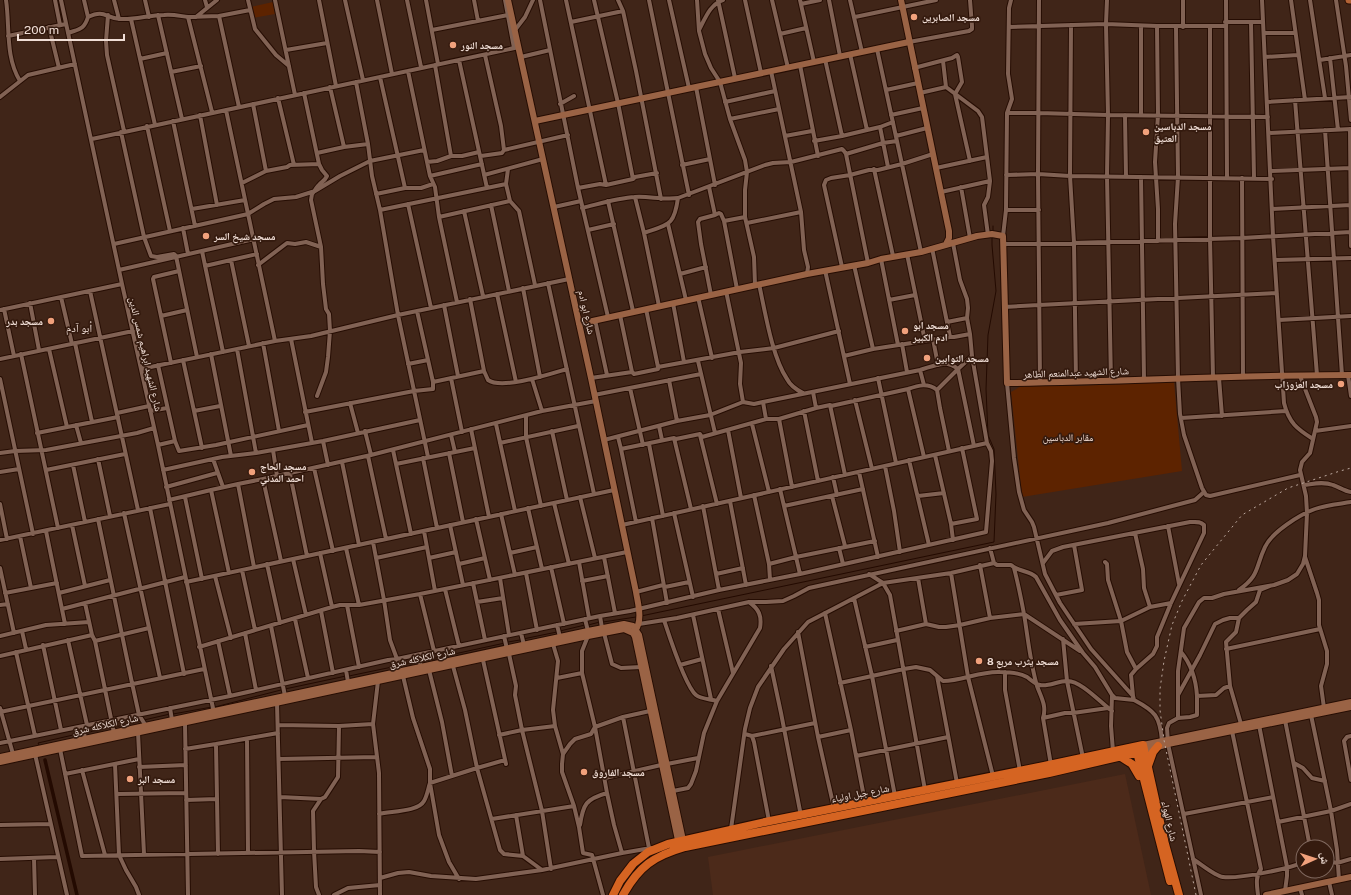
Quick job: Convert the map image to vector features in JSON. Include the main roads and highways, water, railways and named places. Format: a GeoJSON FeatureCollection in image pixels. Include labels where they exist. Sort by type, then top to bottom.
{"type":"FeatureCollection","features":[{"type":"Feature","properties":{"kind":"highway"},"geometry":{"type":"LineString","coordinates":[[1148,767],[1152,754],[1164,743]]}},
{"type":"Feature","properties":{"kind":"highway","name":"شارع الهواء"},"geometry":{"type":"LineString","coordinates":[[1138,749],[1148,767],[1164,844],[1179,895]]}},
{"type":"Feature","properties":{"kind":"highway","name":"شارع الهواء"},"geometry":{"type":"LineString","coordinates":[[1138,749],[1138,756],[1145,789],[1174,895]]}},
{"type":"Feature","properties":{"kind":"highway","name":"شارع جبل اولياء"},"geometry":{"type":"LineString","coordinates":[[623,895],[635,876],[646,864],[682,844],[731,829],[769,821],[801,818],[834,808],[1051,765],[1113,751],[1138,749]]}},
{"type":"Feature","properties":{"kind":"highway","name":"شارع جبل اولياء"},"geometry":{"type":"LineString","coordinates":[[613,895],[633,864],[651,848],[682,844],[801,818],[1028,777],[1121,757],[1138,749]]}},
{"type":"Feature","properties":{"kind":"highway"},"geometry":{"type":"LineString","coordinates":[[1121,757],[1132,764],[1145,789]]}},
{"type":"Feature","properties":{"kind":"waterway"},"geometry":{"type":"LineString","coordinates":[[993,226],[993,232]]}},
{"type":"Feature","properties":{"kind":"waterway"},"geometry":{"type":"LineString","coordinates":[[641,616],[994,542],[996,494],[994,449],[988,435],[986,389],[988,335],[996,291],[992,237]]}},
{"type":"Feature","properties":{"kind":"waterway"},"geometry":{"type":"LineString","coordinates":[[603,622],[636,617]]}},
{"type":"Feature","properties":{"kind":"waterway"},"geometry":{"type":"LineString","coordinates":[[588,625],[600,622]]}},
{"type":"Feature","properties":{"kind":"waterway"},"geometry":{"type":"LineString","coordinates":[[560,631],[585,625]]}},
{"type":"Feature","properties":{"kind":"waterway"},"geometry":{"type":"LineString","coordinates":[[523,639],[557,632]]}},
{"type":"Feature","properties":{"kind":"waterway"},"geometry":{"type":"LineString","coordinates":[[508,642],[520,640]]}},
{"type":"Feature","properties":{"kind":"waterway"},"geometry":{"type":"LineString","coordinates":[[422,661],[505,643]]}},
{"type":"Feature","properties":{"kind":"waterway"},"geometry":{"type":"LineString","coordinates":[[400,665],[419,662]]}},
{"type":"Feature","properties":{"kind":"waterway"},"geometry":{"type":"LineString","coordinates":[[349,676],[397,666]]}},
{"type":"Feature","properties":{"kind":"waterway"},"geometry":{"type":"LineString","coordinates":[[285,689],[346,676]]}},
{"type":"Feature","properties":{"kind":"waterway"},"geometry":{"type":"LineString","coordinates":[[215,707],[281,690]]}},
{"type":"Feature","properties":{"kind":"waterway"},"geometry":{"type":"LineString","coordinates":[[173,714],[212,707]]}},
{"type":"Feature","properties":{"kind":"waterway"},"geometry":{"type":"LineString","coordinates":[[144,720],[170,714]]}},
{"type":"Feature","properties":{"kind":"waterway"},"geometry":{"type":"LineString","coordinates":[[115,727],[141,721]]}},
{"type":"Feature","properties":{"kind":"waterway"},"geometry":{"type":"LineString","coordinates":[[85,733],[112,727]]}},
{"type":"Feature","properties":{"kind":"waterway"},"geometry":{"type":"LineString","coordinates":[[39,745],[38,743],[82,733]]}},
{"type":"Feature","properties":{"kind":"waterway"},"geometry":{"type":"LineString","coordinates":[[45,760],[77,895]]}},
{"type":"Feature","properties":{"kind":"railway"},"geometry":{"type":"LineString","coordinates":[[1196,895],[1164,740],[1160,710],[1160,689],[1164,661],[1172,625],[1182,601],[1201,565],[1242,515],[1288,488],[1351,468]]}},
{"type":"Feature","properties":{"kind":"place","name":"مسجد الصابرين"},"geometry":{"type":"Point","coordinates":[914,17]}},
{"type":"Feature","properties":{"kind":"place","name":"مسجد النور"},"geometry":{"type":"Point","coordinates":[453,45]}},
{"type":"Feature","properties":{"kind":"place","name":"مسجد الدباسين العتيق"},"geometry":{"type":"Point","coordinates":[1146,132]}},
{"type":"Feature","properties":{"kind":"place","name":"مسجد شيخ السر"},"geometry":{"type":"Point","coordinates":[206,236]}},
{"type":"Feature","properties":{"kind":"place","name":"مسجد بدر"},"geometry":{"type":"Point","coordinates":[51,321]}},
{"type":"Feature","properties":{"kind":"place","name":"مسجد ابو ادم الكبير"},"geometry":{"type":"Point","coordinates":[905,331]}},
{"type":"Feature","properties":{"kind":"place","name":"مسجد التوابين"},"geometry":{"type":"Point","coordinates":[927,358]}},
{"type":"Feature","properties":{"kind":"place","name":"مسجد العزوزاب"},"geometry":{"type":"Point","coordinates":[1341,384]}},
{"type":"Feature","properties":{"kind":"place","name":"مسجد الحاج احمد المدني"},"geometry":{"type":"Point","coordinates":[252,472]}},
{"type":"Feature","properties":{"kind":"place","name":"مسجد يثرب مربع 8"},"geometry":{"type":"Point","coordinates":[979,661]}},
{"type":"Feature","properties":{"kind":"place","name":"مسجد الفاروق"},"geometry":{"type":"Point","coordinates":[584,772]}},
{"type":"Feature","properties":{"kind":"place","name":"مسجد البر"},"geometry":{"type":"Point","coordinates":[130,779]}},
{"type":"Feature","properties":{"kind":"district","name":"أبو آدم"},"geometry":{"type":"Point","coordinates":[79,328]}},
{"type":"Feature","properties":{"kind":"park label","name":"مقابر الدباسين"},"geometry":{"type":"Point","coordinates":[1068,437]}}]}
